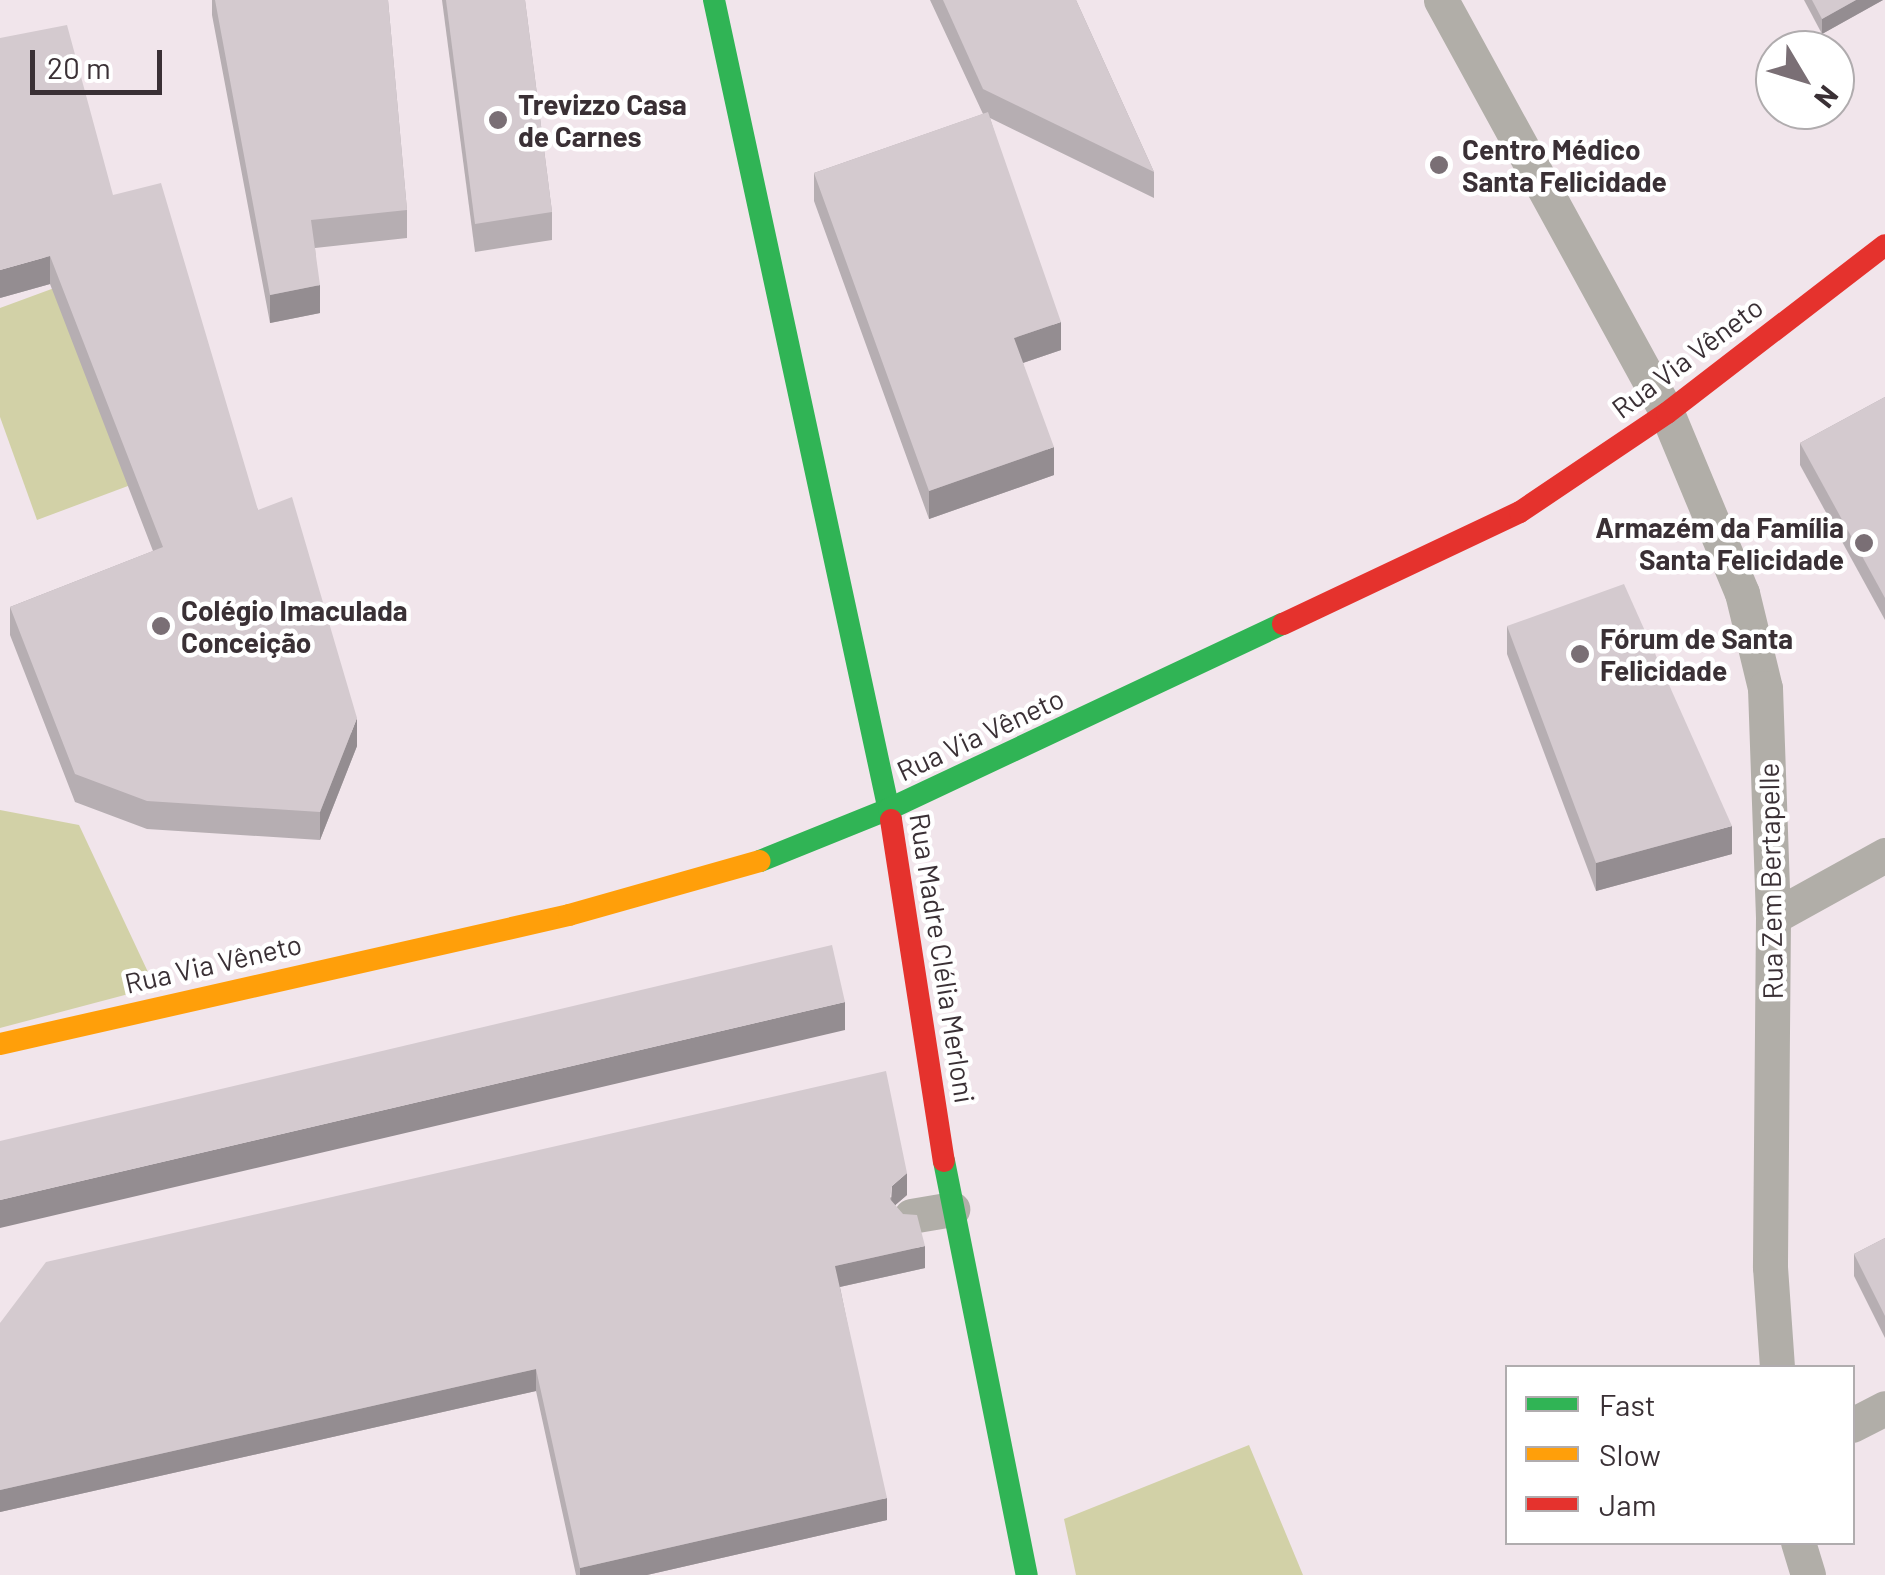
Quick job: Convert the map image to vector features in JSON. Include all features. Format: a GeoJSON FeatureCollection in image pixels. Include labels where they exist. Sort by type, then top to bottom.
{"type":"FeatureCollection","features":[{"type":"Feature","properties":{"kind":"main road","name":"Rua Madre Clélia Merloni"},"geometry":{"type":"LineString","coordinates":[[714,0],[890,810],[952,1209],[1026,1575]]}},
{"type":"Feature","properties":{"kind":"main road","name":"Rua Via Vêneto"},"geometry":{"type":"LineString","coordinates":[[0,1044],[568,915],[749,865],[890,810],[1520,512],[1667,413],[1885,245]]}},
{"type":"Feature","properties":{"kind":"street","name":"Rua Zem Bertapelle"},"geometry":{"type":"LineString","coordinates":[[1441,0],[1667,413],[1742,592],[1764,688],[1773,917],[1770,1266],[1777,1365]]}},
{"type":"Feature","properties":{"kind":"street"},"geometry":{"type":"LineString","coordinates":[[1773,917],[1885,855]]}},
{"type":"Feature","properties":{"kind":"street"},"geometry":{"type":"LineString","coordinates":[[912,1216],[952,1209]]}},
{"type":"Feature","properties":{"kind":"street"},"geometry":{"type":"LineString","coordinates":[[1855,1423],[1885,1408]]}},
{"type":"Feature","properties":{"kind":"street"},"geometry":{"type":"LineString","coordinates":[[1799,1545],[1808,1575]]}},
{"type":"Feature","properties":{"kind":"green space"},"geometry":{"type":"Polygon","coordinates":[[[95,273],[168,471],[37,520],[0,417],[0,308],[95,273]]]}},
{"type":"Feature","properties":{"kind":"green space"},"geometry":{"type":"Polygon","coordinates":[[[0,810],[79,825],[155,987],[0,1028],[0,810]]]}},
{"type":"Feature","properties":{"kind":"green space"},"geometry":{"type":"Polygon","coordinates":[[[1249,1445],[1303,1575],[1076,1575],[1064,1519],[1249,1445]]]}},
{"type":"Feature","properties":{"kind":"building"},"geometry":{"type":"Polygon","coordinates":[[[215,0],[388,0],[407,210],[311,220],[320,285],[270,295],[215,0]]]}},
{"type":"Feature","properties":{"kind":"building","name":"Trevizzo Casa de Carnes"},"geometry":{"type":"Polygon","coordinates":[[[446,0],[525,0],[552,212],[475,224],[446,0]]]}},
{"type":"Feature","properties":{"kind":"building"},"geometry":{"type":"Polygon","coordinates":[[[943,0],[1076,0],[1154,172],[983,89],[943,0]]]}},
{"type":"Feature","properties":{"kind":"building"},"geometry":{"type":"Polygon","coordinates":[[[1812,0],[1856,0],[1822,19],[1812,0]]]}},
{"type":"Feature","properties":{"kind":"building"},"geometry":{"type":"Polygon","coordinates":[[[67,25],[113,195],[161,183],[258,510],[292,497],[357,718],[320,812],[147,801],[75,774],[10,607],[163,547],[50,256],[0,270],[0,38],[67,25]]]}},
{"type":"Feature","properties":{"kind":"building"},"geometry":{"type":"Polygon","coordinates":[[[988,112],[1061,322],[1014,338],[1054,447],[929,491],[814,173],[988,112]]]}},
{"type":"Feature","properties":{"kind":"building","name":"Armazém da Família Santa Felicidade"},"geometry":{"type":"Polygon","coordinates":[[[1885,397],[1885,598],[1800,443],[1885,397]]]}},
{"type":"Feature","properties":{"kind":"building"},"geometry":{"type":"Polygon","coordinates":[[[1624,584],[1732,826],[1596,863],[1507,626],[1624,584]]]}},
{"type":"Feature","properties":{"kind":"building"},"geometry":{"type":"Polygon","coordinates":[[[832,945],[845,1002],[0,1200],[0,1141],[832,945]]]}},
{"type":"Feature","properties":{"kind":"building"},"geometry":{"type":"Polygon","coordinates":[[[886,1071],[907,1173],[892,1186],[890,1199],[903,1214],[917,1215],[925,1246],[835,1266],[887,1498],[580,1568],[536,1369],[0,1490],[0,1323],[46,1262],[886,1071]]]}},
{"type":"Feature","properties":{"kind":"building"},"geometry":{"type":"Polygon","coordinates":[[[1885,1238],[1885,1316],[1854,1254],[1885,1238]]]}},
{"type":"Feature","properties":{"kind":"traffic: fast"},"geometry":{"type":"LineString","coordinates":[[714,0],[891,820]]}},
{"type":"Feature","properties":{"kind":"traffic: fast"},"geometry":{"type":"LineString","coordinates":[[760,861],[889,809],[1283,624]]}},
{"type":"Feature","properties":{"kind":"traffic: fast"},"geometry":{"type":"LineString","coordinates":[[944,1161],[1027,1575]]}},
{"type":"Feature","properties":{"kind":"traffic: slow"},"geometry":{"type":"LineString","coordinates":[[0,1044],[569,915],[760,861]]}},
{"type":"Feature","properties":{"kind":"traffic: jam"},"geometry":{"type":"LineString","coordinates":[[1283,624],[1520,512],[1667,413],[1885,245]]}},
{"type":"Feature","properties":{"kind":"traffic: jam"},"geometry":{"type":"LineString","coordinates":[[891,820],[944,1161]]}},
{"type":"Feature","properties":{"kind":"place","name":"Trevizzo Casa de Carnes"},"geometry":{"type":"Point","coordinates":[498,120]}},
{"type":"Feature","properties":{"kind":"place","name":"Centro Médico Santa Felicidade"},"geometry":{"type":"Point","coordinates":[1439,165]}},
{"type":"Feature","properties":{"kind":"place","name":"Armazém da Família Santa Felicidade"},"geometry":{"type":"Point","coordinates":[1864,543]}},
{"type":"Feature","properties":{"kind":"place","name":"Colégio Imaculada Conceição"},"geometry":{"type":"Point","coordinates":[161,626]}},
{"type":"Feature","properties":{"kind":"place","name":"Fórum de Santa Felicidade"},"geometry":{"type":"Point","coordinates":[1580,654]}}]}
